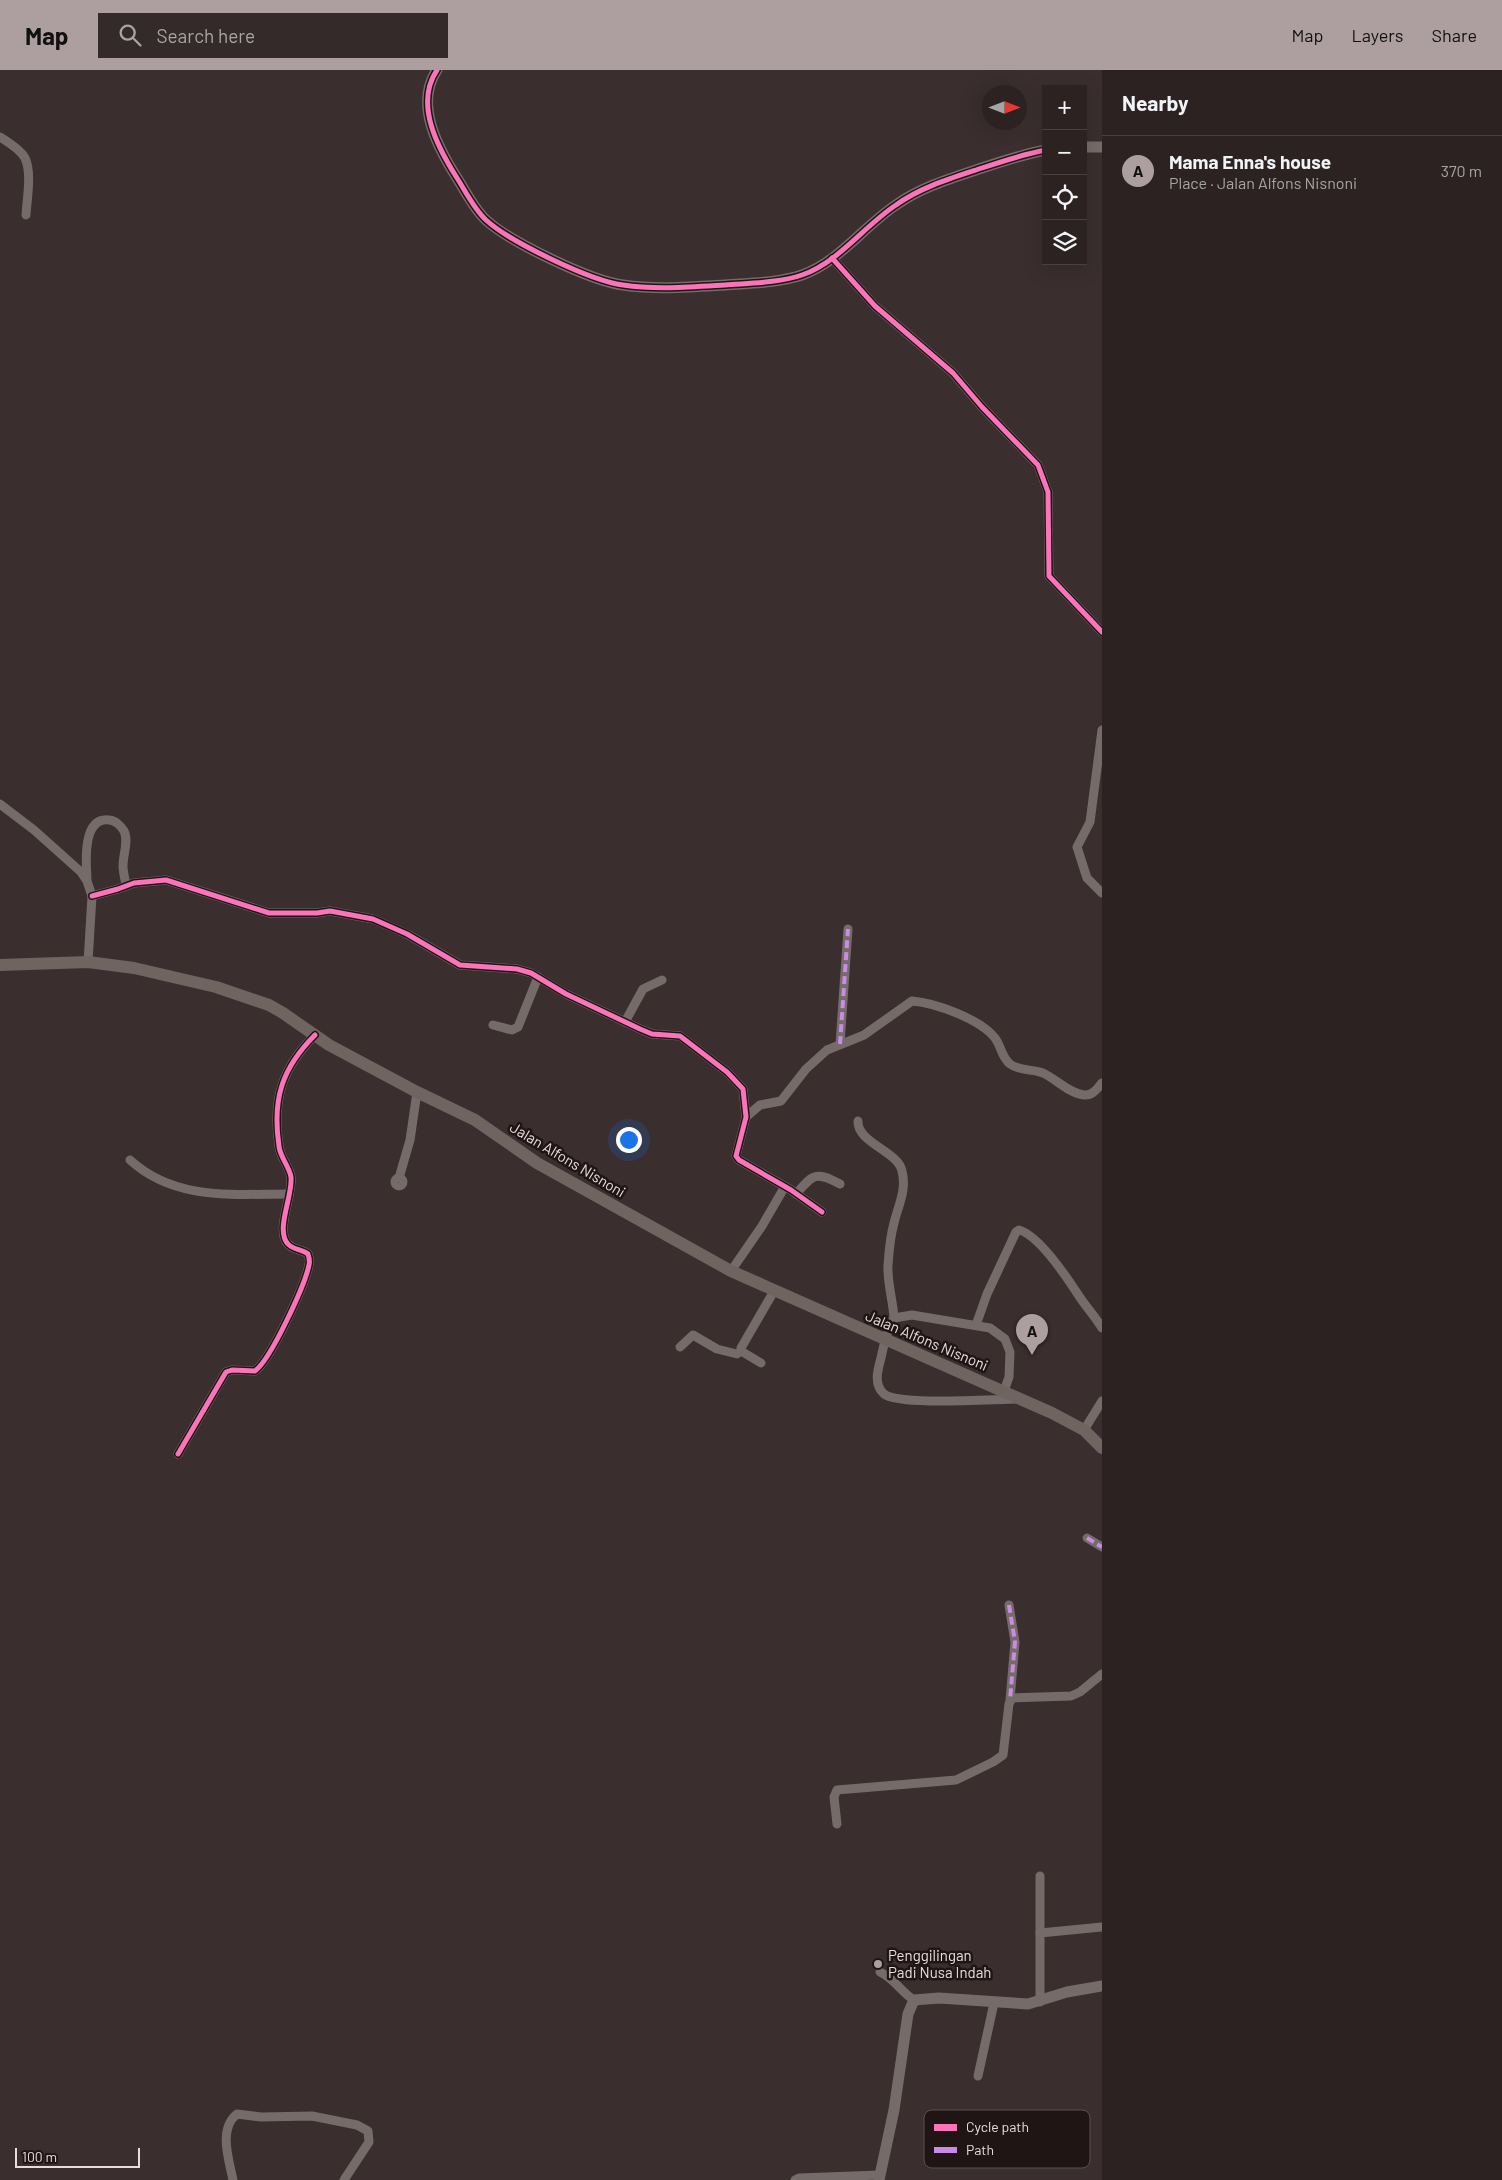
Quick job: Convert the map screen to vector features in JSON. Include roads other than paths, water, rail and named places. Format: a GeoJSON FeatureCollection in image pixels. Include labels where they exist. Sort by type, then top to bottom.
{"type":"FeatureCollection","features":[{"type":"Feature","properties":{"kind":"main road","name":"Jalan Alfons Nisnoni"},"geometry":{"type":"LineString","coordinates":[[0,965],[88,962],[157,972],[216,987],[269,1006],[283,1013],[328,1045],[475,1120],[537,1162],[731,1271],[1022,1399],[1084,1430],[1102,1448]]}},
{"type":"Feature","properties":{"kind":"street"},"geometry":{"type":"LineString","coordinates":[[437,70],[431,79],[427,100],[434,136],[461,184],[485,219],[503,234],[555,260],[613,284],[635,287],[757,283],[792,278],[815,269],[832,258],[894,206],[917,192],[999,163],[1042,151]]}},
{"type":"Feature","properties":{"kind":"street"},"geometry":{"type":"LineString","coordinates":[[0,137],[13,145],[25,158],[28,170],[26,215]]}},
{"type":"Feature","properties":{"kind":"street"},"geometry":{"type":"LineString","coordinates":[[1087,147],[1102,147]]}},
{"type":"Feature","properties":{"kind":"street"},"geometry":{"type":"LineString","coordinates":[[832,258],[875,306],[953,373],[982,408],[1033,457],[1042,472],[1048,492],[1049,576],[1102,632]]}},
{"type":"Feature","properties":{"kind":"street"},"geometry":{"type":"LineString","coordinates":[[1102,730],[1090,822],[1077,847],[1087,878],[1102,893]]}},
{"type":"Feature","properties":{"kind":"street"},"geometry":{"type":"LineString","coordinates":[[0,804],[34,830],[81,872],[87,881],[92,896],[88,962]]}},
{"type":"Feature","properties":{"kind":"street"},"geometry":{"type":"LineString","coordinates":[[87,881],[86,854],[88,837],[102,820],[110,820],[116,822],[126,838],[123,866],[126,885]]}},
{"type":"Feature","properties":{"kind":"street"},"geometry":{"type":"LineString","coordinates":[[92,896],[118,890],[126,885],[166,880],[268,913],[312,914],[339,911],[373,919],[392,927],[460,965],[517,969],[538,977],[566,994],[652,1034],[680,1036],[727,1072],[743,1089],[746,1117],[736,1156],[749,1168],[796,1194],[822,1212]]}},
{"type":"Feature","properties":{"kind":"street"},"geometry":{"type":"LineString","coordinates":[[840,1044],[848,929]]}},
{"type":"Feature","properties":{"kind":"street"},"geometry":{"type":"LineString","coordinates":[[493,1025],[512,1030],[518,1028],[538,977]]}},
{"type":"Feature","properties":{"kind":"street"},"geometry":{"type":"LineString","coordinates":[[625,1022],[643,989],[662,980]]}},
{"type":"Feature","properties":{"kind":"street"},"geometry":{"type":"LineString","coordinates":[[746,1117],[760,1105],[781,1101],[806,1069],[827,1050],[864,1035],[914,1001],[967,1017],[978,1023],[997,1040],[1012,1066],[1044,1074],[1082,1095],[1093,1093],[1102,1083]]}},
{"type":"Feature","properties":{"kind":"street"},"geometry":{"type":"LineString","coordinates":[[178,1454],[226,1372],[232,1370],[255,1370],[268,1357],[304,1281],[310,1264],[308,1254],[292,1248],[286,1243],[282,1229],[291,1179],[279,1148],[277,1109],[284,1076],[300,1050],[315,1035]]}},
{"type":"Feature","properties":{"kind":"street"},"geometry":{"type":"LineString","coordinates":[[399,1178],[410,1140],[417,1092]]}},
{"type":"Feature","properties":{"kind":"street"},"geometry":{"type":"LineString","coordinates":[[858,1121],[858,1125],[868,1139],[895,1158],[902,1170],[902,1195],[894,1223],[888,1266],[894,1318],[889,1327],[877,1372],[880,1388],[888,1396],[902,1399],[947,1401],[1022,1399]]}},
{"type":"Feature","properties":{"kind":"street"},"geometry":{"type":"LineString","coordinates":[[130,1160],[165,1183],[196,1193],[289,1194]]}},
{"type":"Feature","properties":{"kind":"street"},"geometry":{"type":"LineString","coordinates":[[796,1194],[809,1180],[817,1176],[825,1176],[840,1184]]}},
{"type":"Feature","properties":{"kind":"street"},"geometry":{"type":"LineString","coordinates":[[731,1271],[762,1226],[784,1188]]}},
{"type":"Feature","properties":{"kind":"street"},"geometry":{"type":"LineString","coordinates":[[976,1325],[987,1294],[1016,1232],[1019,1230],[1045,1249],[1074,1285],[1079,1296],[1102,1328]]}},
{"type":"Feature","properties":{"kind":"street"},"geometry":{"type":"LineString","coordinates":[[742,1352],[741,1348],[774,1291]]}},
{"type":"Feature","properties":{"kind":"street"},"geometry":{"type":"LineString","coordinates":[[894,1318],[912,1315],[990,1328],[1004,1338],[1008,1345],[1009,1377],[1004,1391]]}},
{"type":"Feature","properties":{"kind":"street"},"geometry":{"type":"LineString","coordinates":[[680,1347],[693,1335],[717,1349],[737,1354],[742,1352],[761,1363]]}},
{"type":"Feature","properties":{"kind":"street"},"geometry":{"type":"LineString","coordinates":[[1084,1430],[1102,1401]]}},
{"type":"Feature","properties":{"kind":"street"},"geometry":{"type":"LineString","coordinates":[[1087,1538],[1102,1547]]}},
{"type":"Feature","properties":{"kind":"street"},"geometry":{"type":"LineString","coordinates":[[837,1824],[834,1797],[838,1790],[956,1780],[1001,1758],[1004,1753],[1010,1700],[1014,1642],[1009,1605]]}},
{"type":"Feature","properties":{"kind":"street"},"geometry":{"type":"LineString","coordinates":[[1010,1700],[1013,1697],[1077,1694],[1102,1674]]}},
{"type":"Feature","properties":{"kind":"street"},"geometry":{"type":"LineString","coordinates":[[1040,1876],[1040,2002]]}},
{"type":"Feature","properties":{"kind":"street"},"geometry":{"type":"LineString","coordinates":[[1040,1933],[1102,1927]]}},
{"type":"Feature","properties":{"kind":"street"},"geometry":{"type":"LineString","coordinates":[[880,1972],[890,1976],[907,1996],[914,2000],[939,1998],[1028,2004],[1040,2002],[1067,1992],[1102,1986]]}},
{"type":"Feature","properties":{"kind":"street"},"geometry":{"type":"LineString","coordinates":[[794,2180],[799,2178],[879,2178],[894,2110],[908,2014],[914,2000]]}},
{"type":"Feature","properties":{"kind":"street"},"geometry":{"type":"LineString","coordinates":[[978,2076],[994,2003]]}},
{"type":"Feature","properties":{"kind":"street"},"geometry":{"type":"LineString","coordinates":[[233,2180],[226,2146],[227,2125],[237,2114],[261,2117],[312,2116],[364,2128],[368,2131],[369,2142],[344,2180]]}},
{"type":"Feature","properties":{"kind":"place","name":"Mama Enna's house"},"geometry":{"type":"Point","coordinates":[1032,1355]}},
{"type":"Feature","properties":{"kind":"place","name":"Penggilingan Padi Nusa Indah"},"geometry":{"type":"Point","coordinates":[878,1964]}}]}
